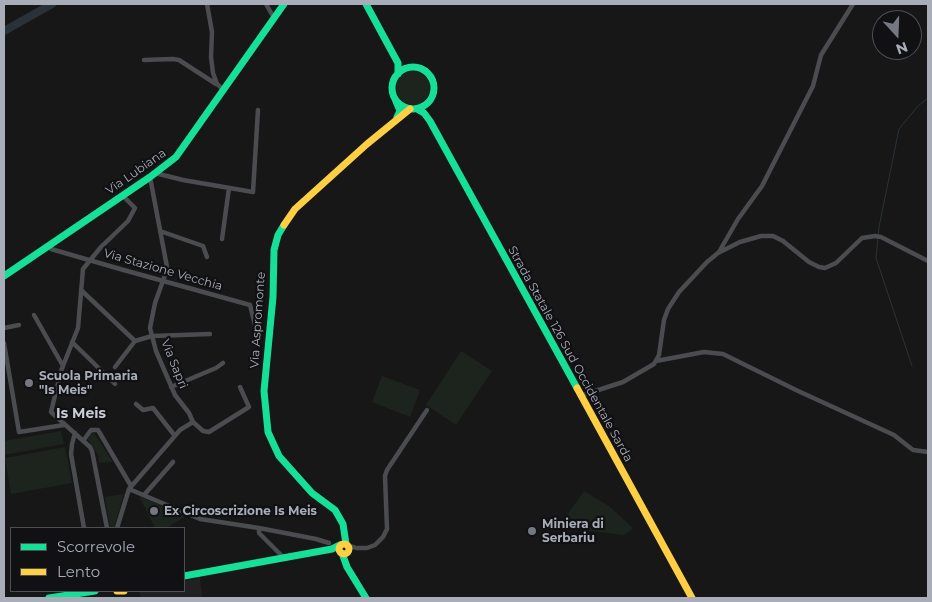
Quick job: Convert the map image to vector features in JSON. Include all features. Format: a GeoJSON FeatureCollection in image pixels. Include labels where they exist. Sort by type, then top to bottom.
{"type":"FeatureCollection","features":[{"type":"Feature","properties":{"kind":"main road","name":"Via Lubiana"},"geometry":{"type":"LineString","coordinates":[[4,276],[123,196],[176,157],[284,4]]}},
{"type":"Feature","properties":{"kind":"main road"},"geometry":{"type":"LineString","coordinates":[[366,4],[398,63],[398,74],[393,86],[395,99],[400,111],[392,124]]}},
{"type":"Feature","properties":{"kind":"main road"},"geometry":{"type":"LineString","coordinates":[[392,52],[402,65],[421,70],[429,75],[432,81],[433,93],[427,104],[430,121]]}},
{"type":"Feature","properties":{"kind":"main road"},"geometry":{"type":"LineString","coordinates":[[398,74],[409,68]]}},
{"type":"Feature","properties":{"kind":"main road"},"geometry":{"type":"LineString","coordinates":[[395,99],[401,105],[424,113],[430,121]]}},
{"type":"Feature","properties":{"kind":"main road"},"geometry":{"type":"LineString","coordinates":[[413,109],[427,104]]}},
{"type":"Feature","properties":{"kind":"main road","name":"Via Aspromonte"},"geometry":{"type":"LineString","coordinates":[[366,598],[347,567],[342,548],[342,524],[338,515],[335,510],[312,493],[280,456],[268,432],[264,391],[273,297],[274,250],[278,236],[295,209],[366,144],[413,109]]}},
{"type":"Feature","properties":{"kind":"main road","name":"Strada Statale 126 Sud Occidentale Sarda"},"geometry":{"type":"LineString","coordinates":[[430,121],[692,598]]}},
{"type":"Feature","properties":{"kind":"main road"},"geometry":{"type":"LineString","coordinates":[[185,576],[342,548]]}},
{"type":"Feature","properties":{"kind":"main road"},"geometry":{"type":"LineString","coordinates":[[50,598],[89,592]]}},
{"type":"Feature","properties":{"kind":"street"},"geometry":{"type":"LineString","coordinates":[[207,4],[212,32],[211,57],[213,73],[217,84]]}},
{"type":"Feature","properties":{"kind":"street"},"geometry":{"type":"LineString","coordinates":[[266,4],[274,18]]}},
{"type":"Feature","properties":{"kind":"street"},"geometry":{"type":"LineString","coordinates":[[718,253],[738,219],[762,186],[809,94],[821,55],[853,4]]}},
{"type":"Feature","properties":{"kind":"street"},"geometry":{"type":"LineString","coordinates":[[144,60],[179,60],[224,90]]}},
{"type":"Feature","properties":{"kind":"street"},"geometry":{"type":"LineString","coordinates":[[153,175],[254,191],[258,110]]}},
{"type":"Feature","properties":{"kind":"street","name":"Via Sapri"},"geometry":{"type":"LineString","coordinates":[[153,175],[160,231],[167,267],[155,303],[150,328],[156,351],[175,395],[194,422],[203,431],[209,432],[249,407],[240,387]]}},
{"type":"Feature","properties":{"kind":"street"},"geometry":{"type":"LineString","coordinates":[[222,239],[229,188]]}},
{"type":"Feature","properties":{"kind":"street"},"geometry":{"type":"LineString","coordinates":[[107,527],[94,456],[90,447],[51,412],[63,366],[78,328],[83,269],[89,260],[128,222],[136,208],[123,196]]}},
{"type":"Feature","properties":{"kind":"street"},"geometry":{"type":"LineString","coordinates":[[160,231],[202,246],[207,257]]}},
{"type":"Feature","properties":{"kind":"street"},"geometry":{"type":"LineString","coordinates":[[580,396],[623,382],[647,369],[656,361],[661,346],[664,320],[672,301],[702,267],[718,253],[740,242],[761,236],[773,236],[783,241],[809,262],[819,268],[825,268],[836,263],[862,238],[875,236],[881,237],[928,261]]}},
{"type":"Feature","properties":{"kind":"street","name":"Via Stazione Vecchia"},"geometry":{"type":"LineString","coordinates":[[48,246],[51,249],[250,305],[256,329]]}},
{"type":"Feature","properties":{"kind":"street"},"geometry":{"type":"LineString","coordinates":[[81,290],[136,341]]}},
{"type":"Feature","properties":{"kind":"street"},"geometry":{"type":"LineString","coordinates":[[34,315],[63,366]]}},
{"type":"Feature","properties":{"kind":"street"},"geometry":{"type":"LineString","coordinates":[[4,328],[19,325]]}},
{"type":"Feature","properties":{"kind":"street"},"geometry":{"type":"LineString","coordinates":[[115,367],[136,341],[152,336],[210,334]]}},
{"type":"Feature","properties":{"kind":"street"},"geometry":{"type":"LineString","coordinates":[[72,342],[115,384]]}},
{"type":"Feature","properties":{"kind":"street"},"geometry":{"type":"LineString","coordinates":[[4,343],[19,432],[64,425]]}},
{"type":"Feature","properties":{"kind":"street"},"geometry":{"type":"LineString","coordinates":[[656,361],[704,352],[723,354],[894,435],[913,450],[928,452]]}},
{"type":"Feature","properties":{"kind":"street"},"geometry":{"type":"LineString","coordinates":[[172,387],[216,368],[223,363]]}},
{"type":"Feature","properties":{"kind":"street"},"geometry":{"type":"LineString","coordinates":[[136,404],[143,410],[153,408],[175,436]]}},
{"type":"Feature","properties":{"kind":"street"},"geometry":{"type":"LineString","coordinates":[[83,441],[91,430],[98,430],[130,488],[144,496],[200,519],[316,539],[342,548],[368,548],[375,545],[387,529],[385,476],[387,470],[428,410]]}},
{"type":"Feature","properties":{"kind":"street"},"geometry":{"type":"LineString","coordinates":[[117,527],[130,488],[180,430],[194,422]]}},
{"type":"Feature","properties":{"kind":"street"},"geometry":{"type":"LineString","coordinates":[[76,433],[71,454],[84,527]]}},
{"type":"Feature","properties":{"kind":"street"},"geometry":{"type":"LineString","coordinates":[[144,496],[173,462]]}},
{"type":"Feature","properties":{"kind":"street"},"geometry":{"type":"LineString","coordinates":[[259,528],[259,533],[284,558]]}},
{"type":"Feature","properties":{"kind":"shaded area"},"geometry":{"type":"Polygon","coordinates":[[[413,71],[425,76],[430,88],[425,100],[413,105],[401,100],[396,88],[401,76],[413,71]]]}},
{"type":"Feature","properties":{"kind":"shaded area"},"geometry":{"type":"Polygon","coordinates":[[[461,351],[492,371],[456,425],[426,405],[461,351]]]}},
{"type":"Feature","properties":{"kind":"shaded area"},"geometry":{"type":"Polygon","coordinates":[[[382,376],[420,390],[410,417],[372,402],[382,376]]]}},
{"type":"Feature","properties":{"kind":"shaded area"},"geometry":{"type":"Polygon","coordinates":[[[61,431],[64,444],[4,455],[4,441],[61,431]]]}},
{"type":"Feature","properties":{"kind":"shaded area"},"geometry":{"type":"Polygon","coordinates":[[[94,433],[113,462],[99,463],[98,455],[88,439],[94,433]]]}},
{"type":"Feature","properties":{"kind":"shaded area"},"geometry":{"type":"Polygon","coordinates":[[[65,447],[72,483],[11,494],[5,458],[65,447]]]}},
{"type":"Feature","properties":{"kind":"shaded area"},"geometry":{"type":"Polygon","coordinates":[[[584,491],[609,506],[633,528],[624,535],[573,529],[563,521],[584,491]]]}},
{"type":"Feature","properties":{"kind":"shaded area"},"geometry":{"type":"Polygon","coordinates":[[[124,494],[114,527],[110,527],[105,497],[124,494]]]}},
{"type":"Feature","properties":{"kind":"shaded area"},"geometry":{"type":"Polygon","coordinates":[[[139,496],[186,516],[168,527],[154,527],[139,496]]]}},
{"type":"Feature","properties":{"kind":"shaded area"},"geometry":{"type":"Polygon","coordinates":[[[200,578],[202,598],[141,598],[139,592],[185,592],[185,581],[200,578]]]}},
{"type":"Feature","properties":{"kind":"waterway"},"geometry":{"type":"LineString","coordinates":[[4,31],[52,4]]}},
{"type":"Feature","properties":{"kind":"waterway"},"geometry":{"type":"LineString","coordinates":[[912,366],[876,258],[879,227],[899,129],[918,106],[928,98]]}},
{"type":"Feature","properties":{"kind":"traffic: fast"},"geometry":{"type":"LineString","coordinates":[[4,276],[150,177],[176,157],[284,4]]}},
{"type":"Feature","properties":{"kind":"traffic: fast"},"geometry":{"type":"LineString","coordinates":[[366,4],[398,63],[398,74]]}},
{"type":"Feature","properties":{"kind":"traffic: fast"},"geometry":{"type":"LineString","coordinates":[[413,67],[428,73],[434,88],[428,103],[413,109],[398,103],[392,88],[398,73],[413,67]]}},
{"type":"Feature","properties":{"kind":"traffic: fast"},"geometry":{"type":"LineString","coordinates":[[395,99],[400,111],[397,117]]}},
{"type":"Feature","properties":{"kind":"traffic: fast"},"geometry":{"type":"LineString","coordinates":[[417,109],[424,113],[430,121],[577,388]]}},
{"type":"Feature","properties":{"kind":"traffic: fast"},"geometry":{"type":"LineString","coordinates":[[284,225],[278,235],[274,250],[273,297],[264,391],[268,432],[279,456],[312,493],[335,510],[343,524],[346,544]]}},
{"type":"Feature","properties":{"kind":"traffic: fast"},"geometry":{"type":"LineString","coordinates":[[185,576],[332,549],[340,545]]}},
{"type":"Feature","properties":{"kind":"traffic: fast"},"geometry":{"type":"LineString","coordinates":[[342,553],[347,567],[366,598]]}},
{"type":"Feature","properties":{"kind":"traffic: fast"},"geometry":{"type":"LineString","coordinates":[[49,598],[88,592]]}},
{"type":"Feature","properties":{"kind":"traffic: slow"},"geometry":{"type":"LineString","coordinates":[[284,225],[295,209],[367,144],[410,109]]}},
{"type":"Feature","properties":{"kind":"traffic: slow"},"geometry":{"type":"LineString","coordinates":[[577,388],[692,598]]}},
{"type":"Feature","properties":{"kind":"traffic: slow"},"geometry":{"type":"LineString","coordinates":[[342,544],[346,544],[349,549],[348,553],[342,554],[339,551],[339,547],[342,544]]}},
{"type":"Feature","properties":{"kind":"place","name":"Scuola Primaria \"Is Meis\""},"geometry":{"type":"Point","coordinates":[29,383]}},
{"type":"Feature","properties":{"kind":"place","name":"Ex Circoscrizione Is Meis"},"geometry":{"type":"Point","coordinates":[154,511]}},
{"type":"Feature","properties":{"kind":"place","name":"Miniera di Serbariu"},"geometry":{"type":"Point","coordinates":[532,531]}},
{"type":"Feature","properties":{"kind":"district","name":"Is Meis"},"geometry":{"type":"Point","coordinates":[81,414]}}]}
